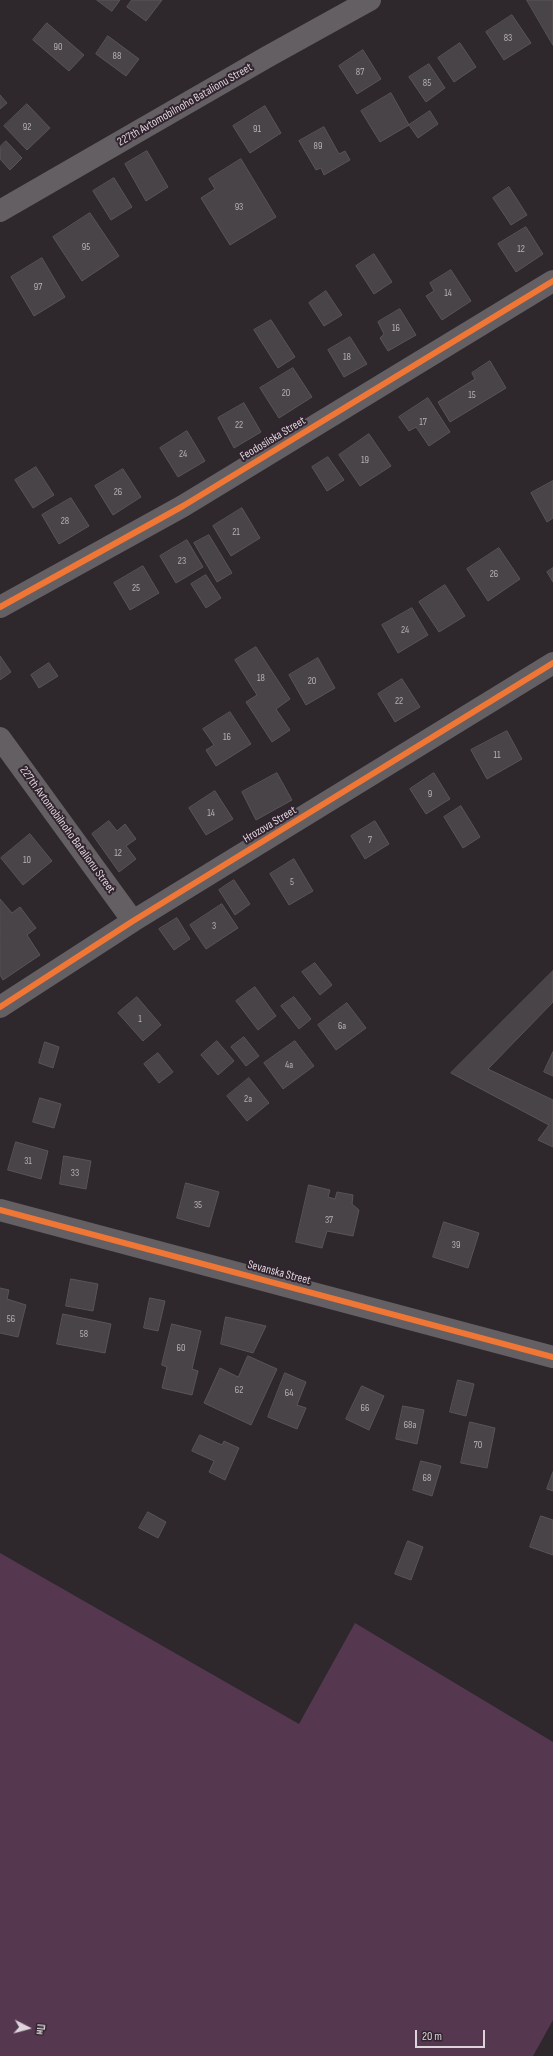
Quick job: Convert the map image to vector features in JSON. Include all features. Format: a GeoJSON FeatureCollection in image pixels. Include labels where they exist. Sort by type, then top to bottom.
{"type":"FeatureCollection","features":[{"type":"Feature","properties":{"kind":"street","name":"227th Avtomobilnoho Batalionu Street"},"geometry":{"type":"LineString","coordinates":[[0,211],[267,57],[370,0]]}},
{"type":"Feature","properties":{"kind":"street","name":"Feodosiiska Street"},"geometry":{"type":"LineString","coordinates":[[0,607],[183,506],[553,281]]}},
{"type":"Feature","properties":{"kind":"street","name":"Hrozova Street"},"geometry":{"type":"LineString","coordinates":[[0,1007],[134,921],[553,663]]}},
{"type":"Feature","properties":{"kind":"street","name":"227th Avtomobilnoho Batalionu Street"},"geometry":{"type":"LineString","coordinates":[[0,738],[134,921]]}},
{"type":"Feature","properties":{"kind":"street","name":"Sevanska Street"},"geometry":{"type":"LineString","coordinates":[[0,1210],[553,1357]]}},
{"type":"Feature","properties":{"kind":"shaded area"},"geometry":{"type":"Polygon","coordinates":[[[0,1553],[299,1724],[355,1623],[553,1742],[553,2020],[533,2056],[0,2056],[0,1553]]]}},
{"type":"Feature","properties":{"kind":"building"},"geometry":{"type":"Polygon","coordinates":[[[97,0],[120,0],[112,11],[97,0]]]}},
{"type":"Feature","properties":{"kind":"building"},"geometry":{"type":"Polygon","coordinates":[[[132,0],[162,0],[146,21],[127,7],[132,0]]]}},
{"type":"Feature","properties":{"kind":"building"},"geometry":{"type":"Polygon","coordinates":[[[527,0],[553,0],[553,45],[527,0]]]}},
{"type":"Feature","properties":{"kind":"building"},"geometry":{"type":"Polygon","coordinates":[[[512,15],[531,43],[504,60],[486,32],[512,15]]]}},
{"type":"Feature","properties":{"kind":"building"},"geometry":{"type":"Polygon","coordinates":[[[47,23],[84,55],[69,71],[33,40],[47,23]]]}},
{"type":"Feature","properties":{"kind":"building"},"geometry":{"type":"Polygon","coordinates":[[[108,36],[139,59],[126,76],[96,54],[108,36]]]}},
{"type":"Feature","properties":{"kind":"building"},"geometry":{"type":"Polygon","coordinates":[[[460,43],[476,67],[454,82],[438,58],[460,43]]]}},
{"type":"Feature","properties":{"kind":"building"},"geometry":{"type":"Polygon","coordinates":[[[363,50],[381,79],[357,94],[339,66],[363,50]]]}},
{"type":"Feature","properties":{"kind":"building"},"geometry":{"type":"Polygon","coordinates":[[[429,64],[445,88],[426,102],[409,77],[429,64]]]}},
{"type":"Feature","properties":{"kind":"building"},"geometry":{"type":"Polygon","coordinates":[[[391,93],[409,125],[380,142],[361,111],[391,93]]]}},
{"type":"Feature","properties":{"kind":"building"},"geometry":{"type":"Polygon","coordinates":[[[0,95],[7,103],[0,109],[0,95]]]}},
{"type":"Feature","properties":{"kind":"building"},"geometry":{"type":"Polygon","coordinates":[[[27,104],[50,128],[27,150],[4,126],[27,104]]]}},
{"type":"Feature","properties":{"kind":"building"},"geometry":{"type":"Polygon","coordinates":[[[265,106],[281,133],[250,153],[233,126],[265,106]]]}},
{"type":"Feature","properties":{"kind":"building"},"geometry":{"type":"Polygon","coordinates":[[[430,111],[438,124],[418,138],[409,125],[430,111]]]}},
{"type":"Feature","properties":{"kind":"building"},"geometry":{"type":"Polygon","coordinates":[[[324,127],[339,154],[345,151],[350,160],[324,175],[321,168],[316,170],[299,141],[324,127]]]}},
{"type":"Feature","properties":{"kind":"building"},"geometry":{"type":"Polygon","coordinates":[[[6,141],[22,158],[10,170],[0,159],[0,147],[6,141]]]}},
{"type":"Feature","properties":{"kind":"building"},"geometry":{"type":"Polygon","coordinates":[[[147,151],[168,187],[146,201],[125,164],[147,151]]]}},
{"type":"Feature","properties":{"kind":"building"},"geometry":{"type":"Polygon","coordinates":[[[241,159],[276,217],[230,245],[201,198],[215,189],[209,179],[241,159]]]}},
{"type":"Feature","properties":{"kind":"building"},"geometry":{"type":"Polygon","coordinates":[[[114,178],[132,207],[111,220],[93,191],[114,178]]]}},
{"type":"Feature","properties":{"kind":"building"},"geometry":{"type":"Polygon","coordinates":[[[509,187],[527,215],[511,225],[493,198],[509,187]]]}},
{"type":"Feature","properties":{"kind":"building"},"geometry":{"type":"Polygon","coordinates":[[[90,213],[119,256],[82,281],[53,237],[90,213]]]}},
{"type":"Feature","properties":{"kind":"building"},"geometry":{"type":"Polygon","coordinates":[[[526,227],[543,254],[516,272],[498,244],[526,227]]]}},
{"type":"Feature","properties":{"kind":"building"},"geometry":{"type":"Polygon","coordinates":[[[374,254],[392,282],[374,294],[356,266],[374,254]]]}},
{"type":"Feature","properties":{"kind":"building"},"geometry":{"type":"Polygon","coordinates":[[[42,258],[65,297],[34,316],[11,277],[42,258]]]}},
{"type":"Feature","properties":{"kind":"building"},"geometry":{"type":"Polygon","coordinates":[[[451,270],[471,301],[442,320],[426,296],[434,291],[430,283],[451,270]]]}},
{"type":"Feature","properties":{"kind":"building"},"geometry":{"type":"Polygon","coordinates":[[[326,291],[342,315],[324,326],[309,303],[326,291]]]}},
{"type":"Feature","properties":{"kind":"building"},"geometry":{"type":"Polygon","coordinates":[[[400,309],[416,335],[388,351],[380,338],[384,334],[378,322],[400,309]]]}},
{"type":"Feature","properties":{"kind":"building"},"geometry":{"type":"Polygon","coordinates":[[[271,320],[295,357],[278,368],[254,330],[271,320]]]}},
{"type":"Feature","properties":{"kind":"building"},"geometry":{"type":"Polygon","coordinates":[[[350,337],[367,364],[344,377],[328,350],[350,337]]]}},
{"type":"Feature","properties":{"kind":"building"},"geometry":{"type":"Polygon","coordinates":[[[490,361],[506,388],[450,422],[438,402],[475,379],[472,373],[490,361]]]}},
{"type":"Feature","properties":{"kind":"building"},"geometry":{"type":"Polygon","coordinates":[[[293,368],[312,397],[279,418],[260,388],[293,368]]]}},
{"type":"Feature","properties":{"kind":"building"},"geometry":{"type":"Polygon","coordinates":[[[428,398],[450,432],[429,446],[416,427],[409,431],[399,417],[428,398]]]}},
{"type":"Feature","properties":{"kind":"building"},"geometry":{"type":"Polygon","coordinates":[[[244,403],[261,432],[234,448],[218,418],[244,403]]]}},
{"type":"Feature","properties":{"kind":"building"},"geometry":{"type":"Polygon","coordinates":[[[187,431],[205,461],[178,477],[160,448],[187,431]]]}},
{"type":"Feature","properties":{"kind":"building"},"geometry":{"type":"Polygon","coordinates":[[[369,434],[391,466],[360,486],[339,455],[369,434]]]}},
{"type":"Feature","properties":{"kind":"building"},"geometry":{"type":"Polygon","coordinates":[[[328,457],[344,480],[327,491],[312,467],[328,457]]]}},
{"type":"Feature","properties":{"kind":"building"},"geometry":{"type":"Polygon","coordinates":[[[36,467],[54,495],[33,508],[15,480],[36,467]]]}},
{"type":"Feature","properties":{"kind":"building"},"geometry":{"type":"Polygon","coordinates":[[[123,469],[141,497],[113,515],[95,486],[123,469]]]}},
{"type":"Feature","properties":{"kind":"building"},"geometry":{"type":"Polygon","coordinates":[[[553,481],[553,518],[547,522],[531,493],[553,481]]]}},
{"type":"Feature","properties":{"kind":"building"},"geometry":{"type":"Polygon","coordinates":[[[71,498],[89,526],[59,544],[42,515],[71,498]]]}},
{"type":"Feature","properties":{"kind":"building"},"geometry":{"type":"Polygon","coordinates":[[[242,508],[260,538],[231,556],[213,526],[242,508]]]}},
{"type":"Feature","properties":{"kind":"building"},"geometry":{"type":"Polygon","coordinates":[[[209,535],[232,573],[217,582],[194,543],[209,535]]]}},
{"type":"Feature","properties":{"kind":"building"},"geometry":{"type":"Polygon","coordinates":[[[187,540],[203,567],[176,583],[160,556],[187,540]]]}},
{"type":"Feature","properties":{"kind":"building"},"geometry":{"type":"Polygon","coordinates":[[[499,548],[520,579],[488,601],[467,569],[499,548]]]}},
{"type":"Feature","properties":{"kind":"building"},"geometry":{"type":"Polygon","coordinates":[[[143,566],[159,593],[130,610],[114,583],[143,566]]]}},
{"type":"Feature","properties":{"kind":"building"},"geometry":{"type":"Polygon","coordinates":[[[553,568],[553,582],[547,572],[553,568]]]}},
{"type":"Feature","properties":{"kind":"building"},"geometry":{"type":"Polygon","coordinates":[[[206,575],[221,598],[206,608],[191,584],[206,575]]]}},
{"type":"Feature","properties":{"kind":"building"},"geometry":{"type":"Polygon","coordinates":[[[445,585],[465,616],[439,632],[419,602],[445,585]]]}},
{"type":"Feature","properties":{"kind":"building"},"geometry":{"type":"Polygon","coordinates":[[[412,608],[428,635],[398,653],[382,625],[412,608]]]}},
{"type":"Feature","properties":{"kind":"building"},"geometry":{"type":"Polygon","coordinates":[[[256,647],[290,699],[276,709],[290,730],[272,742],[246,702],[257,695],[235,660],[256,647]]]}},
{"type":"Feature","properties":{"kind":"building"},"geometry":{"type":"Polygon","coordinates":[[[0,656],[11,672],[0,680],[0,656]]]}},
{"type":"Feature","properties":{"kind":"building"},"geometry":{"type":"Polygon","coordinates":[[[318,658],[335,688],[306,705],[289,675],[318,658]]]}},
{"type":"Feature","properties":{"kind":"building"},"geometry":{"type":"Polygon","coordinates":[[[49,663],[58,676],[39,688],[31,675],[49,663]]]}},
{"type":"Feature","properties":{"kind":"building"},"geometry":{"type":"Polygon","coordinates":[[[402,679],[420,707],[395,722],[378,694],[402,679]]]}},
{"type":"Feature","properties":{"kind":"building"},"geometry":{"type":"Polygon","coordinates":[[[230,712],[251,744],[216,766],[206,750],[214,745],[203,729],[230,712]]]}},
{"type":"Feature","properties":{"kind":"building"},"geometry":{"type":"Polygon","coordinates":[[[507,731],[522,759],[487,779],[471,750],[507,731]]]}},
{"type":"Feature","properties":{"kind":"building"},"geometry":{"type":"Polygon","coordinates":[[[277,773],[292,800],[256,820],[242,792],[277,773]]]}},
{"type":"Feature","properties":{"kind":"building"},"geometry":{"type":"Polygon","coordinates":[[[434,773],[450,799],[426,814],[410,789],[434,773]]]}},
{"type":"Feature","properties":{"kind":"building"},"geometry":{"type":"Polygon","coordinates":[[[215,791],[233,819],[206,835],[189,808],[215,791]]]}},
{"type":"Feature","properties":{"kind":"building"},"geometry":{"type":"Polygon","coordinates":[[[461,806],[480,837],[463,848],[444,817],[461,806]]]}},
{"type":"Feature","properties":{"kind":"building"},"geometry":{"type":"Polygon","coordinates":[[[109,821],[117,831],[125,824],[136,839],[126,846],[136,859],[119,872],[92,834],[109,821]]]}},
{"type":"Feature","properties":{"kind":"building"},"geometry":{"type":"Polygon","coordinates":[[[375,821],[389,844],[365,859],[351,836],[375,821]]]}},
{"type":"Feature","properties":{"kind":"building"},"geometry":{"type":"Polygon","coordinates":[[[30,834],[52,861],[23,885],[1,858],[30,834]]]}},
{"type":"Feature","properties":{"kind":"building"},"geometry":{"type":"Polygon","coordinates":[[[294,859],[313,891],[289,905],[270,874],[294,859]]]}},
{"type":"Feature","properties":{"kind":"building"},"geometry":{"type":"Polygon","coordinates":[[[234,880],[250,904],[235,915],[219,890],[234,880]]]}},
{"type":"Feature","properties":{"kind":"building"},"geometry":{"type":"Polygon","coordinates":[[[0,899],[12,913],[20,907],[36,928],[27,935],[40,955],[3,980],[0,975],[0,899]]]}},
{"type":"Feature","properties":{"kind":"building"},"geometry":{"type":"Polygon","coordinates":[[[222,904],[238,928],[206,949],[190,925],[222,904]]]}},
{"type":"Feature","properties":{"kind":"building"},"geometry":{"type":"Polygon","coordinates":[[[177,918],[190,939],[174,950],[159,929],[177,918]]]}},
{"type":"Feature","properties":{"kind":"building"},"geometry":{"type":"Polygon","coordinates":[[[315,963],[332,985],[320,995],[302,972],[315,963]]]}},
{"type":"Feature","properties":{"kind":"building"},"geometry":{"type":"Polygon","coordinates":[[[553,971],[553,1002],[488,1069],[553,1100],[553,1147],[538,1140],[549,1125],[451,1073],[553,971]]]}},
{"type":"Feature","properties":{"kind":"building"},"geometry":{"type":"Polygon","coordinates":[[[255,987],[276,1016],[258,1030],[236,1001],[255,987]]]}},
{"type":"Feature","properties":{"kind":"building"},"geometry":{"type":"Polygon","coordinates":[[[137,997],[161,1025],[143,1041],[118,1013],[137,997]]]}},
{"type":"Feature","properties":{"kind":"building"},"geometry":{"type":"Polygon","coordinates":[[[294,997],[311,1019],[299,1029],[281,1006],[294,997]]]}},
{"type":"Feature","properties":{"kind":"building"},"geometry":{"type":"Polygon","coordinates":[[[347,1003],[366,1028],[336,1050],[318,1025],[347,1003]]]}},
{"type":"Feature","properties":{"kind":"building"},"geometry":{"type":"Polygon","coordinates":[[[244,1037],[259,1056],[246,1066],[231,1047],[244,1037]]]}},
{"type":"Feature","properties":{"kind":"building"},"geometry":{"type":"Polygon","coordinates":[[[217,1041],[234,1061],[218,1075],[201,1055],[217,1041]]]}},
{"type":"Feature","properties":{"kind":"building"},"geometry":{"type":"Polygon","coordinates":[[[295,1041],[314,1066],[283,1089],[264,1063],[295,1041]]]}},
{"type":"Feature","properties":{"kind":"building"},"geometry":{"type":"Polygon","coordinates":[[[45,1042],[59,1047],[53,1068],[39,1063],[45,1042]]]}},
{"type":"Feature","properties":{"kind":"building"},"geometry":{"type":"Polygon","coordinates":[[[553,1052],[553,1076],[544,1072],[553,1052]]]}},
{"type":"Feature","properties":{"kind":"building"},"geometry":{"type":"Polygon","coordinates":[[[158,1053],[173,1072],[159,1083],[144,1064],[158,1053]]]}},
{"type":"Feature","properties":{"kind":"building"},"geometry":{"type":"Polygon","coordinates":[[[249,1078],[269,1103],[247,1121],[227,1096],[249,1078]]]}},
{"type":"Feature","properties":{"kind":"building"},"geometry":{"type":"Polygon","coordinates":[[[40,1098],[61,1104],[54,1128],[33,1122],[40,1098]]]}},
{"type":"Feature","properties":{"kind":"building"},"geometry":{"type":"Polygon","coordinates":[[[16,1142],[48,1151],[41,1179],[8,1170],[16,1142]]]}},
{"type":"Feature","properties":{"kind":"building"},"geometry":{"type":"Polygon","coordinates":[[[64,1156],[91,1161],[86,1189],[60,1184],[64,1156]]]}},
{"type":"Feature","properties":{"kind":"building"},"geometry":{"type":"Polygon","coordinates":[[[186,1183],[219,1192],[209,1227],[177,1218],[186,1183]]]}},
{"type":"Feature","properties":{"kind":"building"},"geometry":{"type":"Polygon","coordinates":[[[309,1185],[330,1190],[328,1197],[335,1199],[337,1192],[353,1195],[352,1204],[359,1210],[353,1236],[327,1231],[322,1248],[296,1242],[309,1185]]]}},
{"type":"Feature","properties":{"kind":"building"},"geometry":{"type":"Polygon","coordinates":[[[444,1222],[479,1233],[468,1268],[433,1257],[444,1222]]]}},
{"type":"Feature","properties":{"kind":"building"},"geometry":{"type":"Polygon","coordinates":[[[71,1279],[98,1284],[93,1311],[66,1306],[71,1279]]]}},
{"type":"Feature","properties":{"kind":"building"},"geometry":{"type":"Polygon","coordinates":[[[0,1288],[9,1290],[7,1299],[26,1305],[18,1337],[0,1333],[0,1288]]]}},
{"type":"Feature","properties":{"kind":"building"},"geometry":{"type":"Polygon","coordinates":[[[150,1298],[165,1301],[158,1331],[144,1328],[150,1298]]]}},
{"type":"Feature","properties":{"kind":"building"},"geometry":{"type":"Polygon","coordinates":[[[63,1314],[111,1324],[105,1353],[57,1344],[63,1314]]]}},
{"type":"Feature","properties":{"kind":"building"},"geometry":{"type":"Polygon","coordinates":[[[226,1317],[266,1326],[253,1353],[221,1344],[226,1317]]]}},
{"type":"Feature","properties":{"kind":"building"},"geometry":{"type":"Polygon","coordinates":[[[172,1324],[201,1331],[192,1369],[198,1371],[192,1395],[162,1388],[167,1367],[162,1365],[172,1324]]]}},
{"type":"Feature","properties":{"kind":"building"},"geometry":{"type":"Polygon","coordinates":[[[248,1356],[277,1369],[251,1425],[204,1403],[220,1368],[238,1377],[248,1356]]]}},
{"type":"Feature","properties":{"kind":"building"},"geometry":{"type":"Polygon","coordinates":[[[285,1373],[306,1382],[297,1405],[306,1408],[297,1429],[268,1417],[285,1373]]]}},
{"type":"Feature","properties":{"kind":"building"},"geometry":{"type":"Polygon","coordinates":[[[458,1380],[474,1384],[466,1416],[450,1412],[458,1380]]]}},
{"type":"Feature","properties":{"kind":"building"},"geometry":{"type":"Polygon","coordinates":[[[362,1386],[384,1396],[369,1430],[346,1419],[362,1386]]]}},
{"type":"Feature","properties":{"kind":"building"},"geometry":{"type":"Polygon","coordinates":[[[403,1406],[424,1410],[417,1444],[396,1439],[403,1406]]]}},
{"type":"Feature","properties":{"kind":"building"},"geometry":{"type":"Polygon","coordinates":[[[470,1422],[495,1428],[487,1468],[461,1463],[470,1422]]]}},
{"type":"Feature","properties":{"kind":"building"},"geometry":{"type":"Polygon","coordinates":[[[200,1435],[222,1445],[224,1441],[239,1448],[225,1480],[209,1472],[214,1461],[192,1451],[200,1435]]]}},
{"type":"Feature","properties":{"kind":"building"},"geometry":{"type":"Polygon","coordinates":[[[421,1461],[441,1466],[432,1496],[413,1490],[421,1461]]]}},
{"type":"Feature","properties":{"kind":"building"},"geometry":{"type":"Polygon","coordinates":[[[553,1472],[553,1491],[547,1489],[553,1472]]]}},
{"type":"Feature","properties":{"kind":"building"},"geometry":{"type":"Polygon","coordinates":[[[148,1512],[166,1522],[158,1538],[139,1528],[148,1512]]]}},
{"type":"Feature","properties":{"kind":"building"},"geometry":{"type":"Polygon","coordinates":[[[541,1516],[553,1520],[553,1555],[530,1547],[541,1516]]]}},
{"type":"Feature","properties":{"kind":"building"},"geometry":{"type":"Polygon","coordinates":[[[408,1541],[423,1547],[411,1580],[395,1574],[408,1541]]]}},
{"type":"Feature","properties":{"kind":"cycle path"},"geometry":{"type":"LineString","coordinates":[[0,607],[183,506],[553,281]]}},
{"type":"Feature","properties":{"kind":"cycle path"},"geometry":{"type":"LineString","coordinates":[[0,1007],[133,921],[553,663]]}},
{"type":"Feature","properties":{"kind":"cycle path"},"geometry":{"type":"LineString","coordinates":[[0,1210],[553,1357]]}}]}
